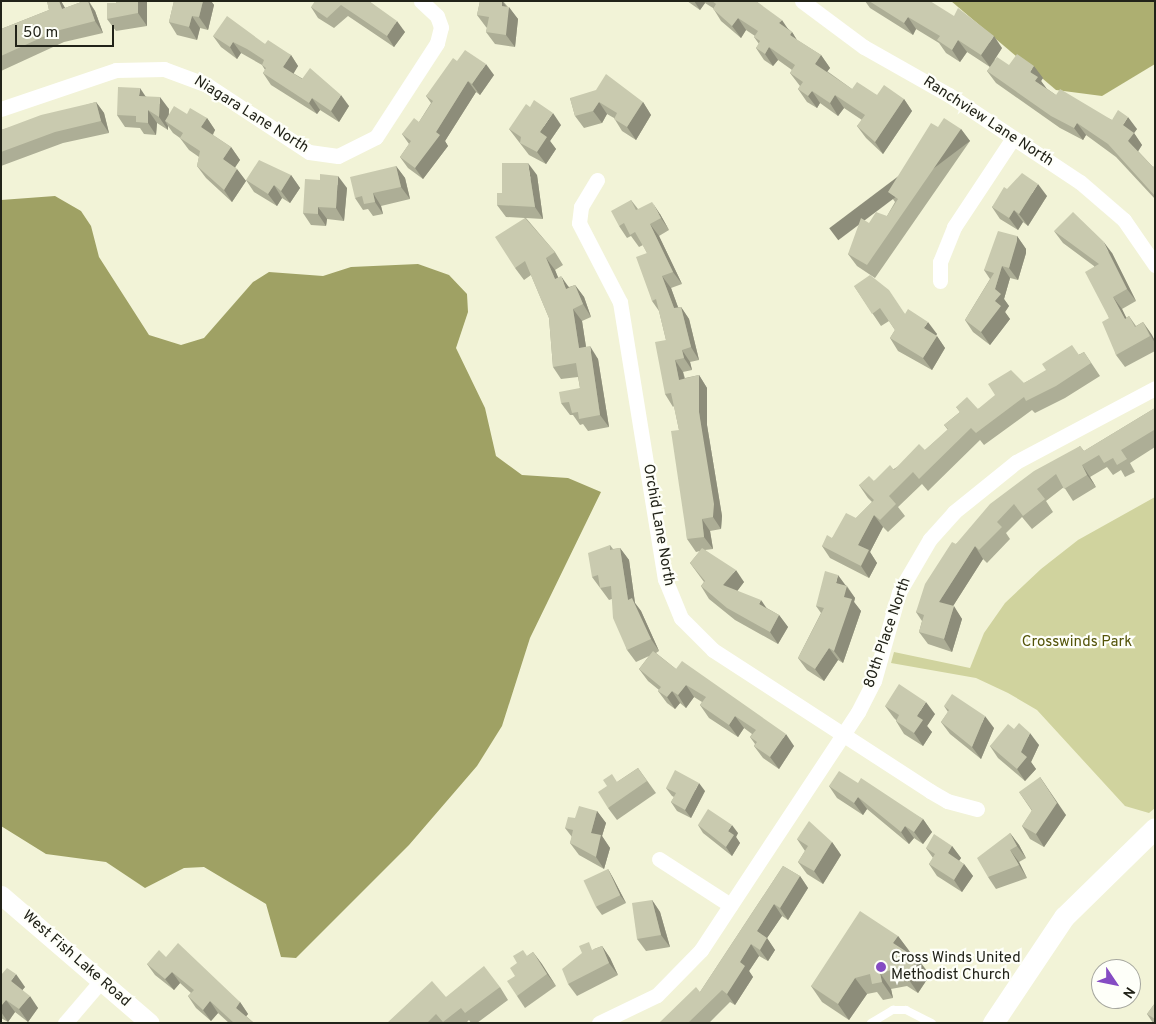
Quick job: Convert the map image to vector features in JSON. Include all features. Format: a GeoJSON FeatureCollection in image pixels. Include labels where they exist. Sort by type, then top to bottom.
{"type":"FeatureCollection","features":[{"type":"Feature","properties":{"kind":"main road"},"geometry":{"type":"LineString","coordinates":[[993,1023],[1064,917],[1155,828]]}},
{"type":"Feature","properties":{"kind":"street","name":"Niagara Lane North"},"geometry":{"type":"LineString","coordinates":[[1,109],[116,70],[164,69],[207,86],[309,152],[338,156],[357,150],[376,136],[430,54],[441,27],[437,16],[421,1]]}},
{"type":"Feature","properties":{"kind":"street","name":"Ranchview Lane North"},"geometry":{"type":"LineString","coordinates":[[802,1],[864,47],[1013,138],[1103,200],[1124,220],[1155,265]]}},
{"type":"Feature","properties":{"kind":"street"},"geometry":{"type":"LineString","coordinates":[[940,281],[940,262],[954,227],[1013,138]]}},
{"type":"Feature","properties":{"kind":"street","name":"Orchid Lane North"},"geometry":{"type":"LineString","coordinates":[[596,180],[580,207],[579,223],[620,302],[671,600],[680,618],[714,650],[947,802],[977,809]]}},
{"type":"Feature","properties":{"kind":"street","name":"80th Place North"},"geometry":{"type":"LineString","coordinates":[[599,1023],[650,999],[684,972],[730,905],[843,734],[874,681],[899,592],[930,539],[954,512],[1016,462],[1155,388]]}},
{"type":"Feature","properties":{"kind":"street"},"geometry":{"type":"LineString","coordinates":[[658,859],[730,905]]}},
{"type":"Feature","properties":{"kind":"street","name":"West Fish Lake Road"},"geometry":{"type":"LineString","coordinates":[[1,895],[150,1023]]}},
{"type":"Feature","properties":{"kind":"street"},"geometry":{"type":"LineString","coordinates":[[65,1023],[101,980]]}},
{"type":"Feature","properties":{"kind":"lane"},"geometry":{"type":"LineString","coordinates":[[871,1023],[893,1010],[906,1010],[932,1023]]}},
{"type":"Feature","properties":{"kind":"green space","name":"Crosswinds Park"},"geometry":{"type":"Polygon","coordinates":[[[1155,497],[1155,808],[1149,813],[1125,806],[1037,710],[1008,693],[976,678],[891,663],[894,652],[970,668],[984,633],[1005,603],[1041,569],[1078,540],[1155,497]]]}},
{"type":"Feature","properties":{"kind":"shaded area"},"geometry":{"type":"Polygon","coordinates":[[[951,1],[1155,1],[1155,64],[1102,96],[1056,90],[951,1]]]}},
{"type":"Feature","properties":{"kind":"shaded area"},"geometry":{"type":"Polygon","coordinates":[[[55,196],[81,211],[91,226],[99,257],[149,335],[181,345],[204,338],[253,282],[269,272],[323,276],[351,267],[418,264],[449,275],[467,294],[468,312],[456,348],[485,408],[496,456],[522,475],[568,478],[601,492],[530,638],[502,726],[477,766],[409,845],[296,958],[281,957],[266,904],[204,867],[184,868],[145,888],[106,862],[46,854],[1,826],[1,200],[55,196]]]}},
{"type":"Feature","properties":{"kind":"building"},"geometry":{"type":"Polygon","coordinates":[[[47,1],[59,1],[62,9],[88,1],[95,21],[56,31],[1,56],[1,29],[49,10],[47,1]]]}},
{"type":"Feature","properties":{"kind":"building"},"geometry":{"type":"Polygon","coordinates":[[[116,1],[138,1],[138,13],[107,19],[107,3],[116,3],[116,1]]]}},
{"type":"Feature","properties":{"kind":"building"},"geometry":{"type":"Polygon","coordinates":[[[174,1],[203,1],[199,17],[192,16],[189,27],[169,22],[174,1]]]}},
{"type":"Feature","properties":{"kind":"building"},"geometry":{"type":"Polygon","coordinates":[[[315,1],[369,1],[397,21],[387,36],[341,5],[327,18],[311,7],[315,1]]]}},
{"type":"Feature","properties":{"kind":"building"},"geometry":{"type":"Polygon","coordinates":[[[480,1],[502,1],[502,6],[509,7],[506,35],[486,32],[489,17],[477,15],[480,1]]]}},
{"type":"Feature","properties":{"kind":"building"},"geometry":{"type":"Polygon","coordinates":[[[712,1],[756,1],[782,20],[779,23],[792,32],[790,35],[821,55],[815,64],[852,89],[857,82],[877,95],[884,85],[904,99],[875,142],[857,126],[865,115],[835,95],[830,103],[812,91],[808,96],[798,89],[803,82],[790,73],[795,65],[769,47],[765,54],[756,48],[760,41],[754,37],[758,31],[738,18],[732,26],[713,9],[716,4],[712,1]]]}},
{"type":"Feature","properties":{"kind":"building"},"geometry":{"type":"Polygon","coordinates":[[[869,1],[930,1],[954,16],[958,8],[994,36],[981,55],[958,40],[952,50],[937,40],[940,36],[908,17],[904,23],[869,1]]]}},
{"type":"Feature","properties":{"kind":"building"},"geometry":{"type":"Polygon","coordinates":[[[227,16],[265,44],[268,40],[291,55],[283,67],[302,79],[310,68],[341,95],[331,111],[312,98],[309,103],[263,73],[266,68],[262,65],[264,60],[247,49],[233,42],[230,47],[213,36],[227,16]]]}},
{"type":"Feature","properties":{"kind":"building"},"geometry":{"type":"Polygon","coordinates":[[[465,50],[486,64],[472,84],[468,81],[436,132],[440,135],[415,168],[400,157],[411,141],[402,134],[414,118],[419,122],[433,101],[426,96],[453,58],[457,61],[465,50]]]}},
{"type":"Feature","properties":{"kind":"building"},"geometry":{"type":"Polygon","coordinates":[[[1017,54],[1034,66],[1030,72],[1038,77],[1035,81],[1056,95],[1060,89],[1112,120],[1118,110],[1128,117],[1123,125],[1134,133],[1128,141],[1153,167],[1155,166],[1155,196],[1108,144],[1077,123],[1074,128],[1051,116],[987,71],[997,57],[1009,65],[1017,54]]]}},
{"type":"Feature","properties":{"kind":"building"},"geometry":{"type":"Polygon","coordinates":[[[606,74],[643,102],[627,127],[614,119],[617,113],[599,102],[593,111],[575,116],[570,98],[596,90],[606,74]]]}},
{"type":"Feature","properties":{"kind":"building"},"geometry":{"type":"Polygon","coordinates":[[[118,87],[140,88],[139,96],[160,97],[159,117],[148,110],[148,123],[136,122],[136,116],[117,115],[118,87]]]}},
{"type":"Feature","properties":{"kind":"building"},"geometry":{"type":"Polygon","coordinates":[[[534,100],[553,113],[540,132],[547,137],[537,152],[520,143],[521,137],[509,129],[526,104],[530,107],[534,100]]]}},
{"type":"Feature","properties":{"kind":"building"},"geometry":{"type":"Polygon","coordinates":[[[96,102],[101,121],[55,132],[1,152],[1,130],[41,115],[96,102]]]}},
{"type":"Feature","properties":{"kind":"building"},"geometry":{"type":"Polygon","coordinates":[[[174,106],[187,114],[190,108],[207,118],[201,127],[231,147],[223,159],[237,169],[224,190],[197,166],[200,151],[180,138],[183,133],[165,121],[174,106]]]}},
{"type":"Feature","properties":{"kind":"building"},"geometry":{"type":"Polygon","coordinates":[[[944,118],[961,129],[867,265],[848,254],[861,218],[869,223],[876,212],[887,216],[898,199],[888,192],[931,123],[938,127],[944,118]]]}},
{"type":"Feature","properties":{"kind":"building"},"geometry":{"type":"Polygon","coordinates":[[[259,160],[291,175],[281,191],[274,185],[268,194],[246,180],[259,160]]]}},
{"type":"Feature","properties":{"kind":"building"},"geometry":{"type":"Polygon","coordinates":[[[502,163],[528,163],[535,207],[497,205],[497,193],[502,193],[502,163]]]}},
{"type":"Feature","properties":{"kind":"building"},"geometry":{"type":"Polygon","coordinates":[[[396,166],[401,187],[373,193],[375,202],[364,204],[362,196],[355,198],[350,177],[396,166]]]}},
{"type":"Feature","properties":{"kind":"building"},"geometry":{"type":"Polygon","coordinates":[[[1022,173],[1038,184],[1019,214],[1014,210],[1009,218],[992,207],[1004,187],[1007,189],[1022,173]]]}},
{"type":"Feature","properties":{"kind":"building"},"geometry":{"type":"Polygon","coordinates":[[[320,174],[338,176],[336,208],[318,207],[318,214],[303,213],[305,179],[320,180],[320,174]]]}},
{"type":"Feature","properties":{"kind":"building"},"geometry":{"type":"Polygon","coordinates":[[[631,200],[636,210],[652,202],[661,218],[650,224],[673,272],[662,276],[674,308],[681,307],[691,347],[682,350],[684,358],[675,360],[679,380],[699,375],[699,412],[714,504],[713,517],[702,519],[704,537],[687,539],[671,431],[679,430],[671,393],[665,394],[655,342],[666,340],[656,299],[652,301],[636,257],[647,253],[635,232],[630,235],[624,223],[619,226],[611,211],[631,200]]]}},
{"type":"Feature","properties":{"kind":"building"},"geometry":{"type":"Polygon","coordinates":[[[1073,212],[1103,241],[1127,289],[1113,297],[1125,319],[1129,316],[1135,327],[1143,322],[1150,336],[1116,355],[1102,322],[1109,318],[1085,272],[1099,264],[1054,231],[1073,212]]]}},
{"type":"Feature","properties":{"kind":"building"},"geometry":{"type":"Polygon","coordinates":[[[525,218],[555,252],[546,258],[555,279],[561,276],[566,289],[575,285],[583,304],[573,309],[579,348],[590,346],[600,415],[579,419],[578,412],[572,413],[569,402],[561,403],[559,392],[580,388],[576,363],[553,367],[549,318],[525,261],[515,268],[495,237],[525,218]]]}},
{"type":"Feature","properties":{"kind":"building"},"geometry":{"type":"Polygon","coordinates":[[[998,231],[1017,236],[1017,241],[1009,268],[1002,266],[995,289],[1001,294],[995,301],[1001,306],[981,332],[965,320],[994,273],[984,270],[998,231]]]}},
{"type":"Feature","properties":{"kind":"building"},"geometry":{"type":"Polygon","coordinates":[[[870,275],[889,290],[905,314],[908,309],[928,322],[924,328],[937,336],[923,358],[890,338],[895,330],[880,308],[872,314],[854,286],[870,275]]]}},
{"type":"Feature","properties":{"kind":"building"},"geometry":{"type":"Polygon","coordinates":[[[1072,345],[1079,355],[1084,352],[1091,363],[1056,386],[1026,401],[1024,397],[976,433],[971,428],[919,479],[913,472],[889,496],[896,504],[880,520],[874,515],[858,545],[869,550],[861,566],[822,546],[827,535],[832,538],[846,513],[856,518],[874,500],[859,485],[869,476],[874,481],[890,465],[894,470],[919,444],[925,450],[948,429],[944,425],[960,412],[956,407],[967,397],[978,409],[995,395],[988,384],[1011,370],[1024,383],[1046,370],[1042,364],[1072,345]]]}},
{"type":"Feature","properties":{"kind":"building"},"geometry":{"type":"Polygon","coordinates":[[[1155,408],[1155,432],[1154,430],[1121,450],[1127,459],[1117,465],[1113,458],[1104,463],[1099,455],[1082,465],[1087,475],[1064,489],[1056,474],[1037,489],[1045,499],[1023,516],[1014,504],[997,522],[1002,527],[979,550],[975,546],[939,602],[954,606],[944,639],[919,632],[924,615],[916,612],[925,584],[952,542],[956,544],[990,504],[1034,471],[1080,446],[1084,451],[1155,408]]]}},
{"type":"Feature","properties":{"kind":"building"},"geometry":{"type":"Polygon","coordinates":[[[610,545],[610,550],[620,548],[628,600],[632,598],[651,639],[627,650],[613,618],[611,586],[600,588],[598,575],[592,577],[588,553],[610,545]]]}},
{"type":"Feature","properties":{"kind":"building"},"geometry":{"type":"Polygon","coordinates":[[[702,548],[736,570],[723,585],[761,600],[759,604],[779,615],[770,632],[727,608],[701,586],[705,581],[690,563],[702,548]]]}},
{"type":"Feature","properties":{"kind":"building"},"geometry":{"type":"Polygon","coordinates":[[[825,571],[838,575],[836,583],[847,586],[844,597],[852,599],[834,651],[829,648],[815,669],[798,658],[824,608],[816,606],[825,571]]]}},
{"type":"Feature","properties":{"kind":"building"},"geometry":{"type":"Polygon","coordinates":[[[653,651],[676,669],[682,661],[786,734],[770,757],[754,746],[757,742],[750,737],[756,730],[735,716],[729,725],[700,705],[706,697],[686,685],[678,695],[672,691],[667,697],[658,691],[661,687],[639,669],[653,651]]]}},
{"type":"Feature","properties":{"kind":"building"},"geometry":{"type":"Polygon","coordinates":[[[899,684],[926,702],[917,716],[923,720],[914,733],[896,721],[899,715],[885,706],[899,684]]]}},
{"type":"Feature","properties":{"kind":"building"},"geometry":{"type":"Polygon","coordinates":[[[952,694],[985,716],[972,747],[941,722],[949,710],[944,706],[952,694]]]}},
{"type":"Feature","properties":{"kind":"building"},"geometry":{"type":"Polygon","coordinates":[[[1019,723],[1030,733],[1021,752],[1027,757],[1017,769],[990,746],[1008,724],[1014,729],[1019,723]]]}},
{"type":"Feature","properties":{"kind":"building"},"geometry":{"type":"Polygon","coordinates":[[[638,768],[647,781],[608,808],[598,792],[607,786],[603,780],[612,774],[617,782],[638,768]]]}},
{"type":"Feature","properties":{"kind":"building"},"geometry":{"type":"Polygon","coordinates":[[[675,770],[699,783],[685,810],[671,802],[676,793],[666,788],[675,770]]]}},
{"type":"Feature","properties":{"kind":"building"},"geometry":{"type":"Polygon","coordinates":[[[839,771],[858,783],[861,778],[923,819],[914,832],[905,826],[901,832],[858,797],[854,803],[829,786],[839,771]]]}},
{"type":"Feature","properties":{"kind":"building"},"geometry":{"type":"Polygon","coordinates":[[[1040,777],[1057,803],[1036,834],[1022,826],[1032,810],[1019,792],[1040,777]]]}},
{"type":"Feature","properties":{"kind":"building"},"geometry":{"type":"Polygon","coordinates":[[[579,806],[597,811],[591,833],[601,835],[596,857],[570,843],[573,830],[565,828],[568,817],[575,818],[579,806]]]}},
{"type":"Feature","properties":{"kind":"building"},"geometry":{"type":"Polygon","coordinates":[[[708,809],[732,825],[728,831],[734,835],[726,847],[698,825],[708,809]]]}},
{"type":"Feature","properties":{"kind":"building"},"geometry":{"type":"Polygon","coordinates":[[[809,821],[832,842],[814,871],[798,862],[808,846],[797,839],[809,821]]]}},
{"type":"Feature","properties":{"kind":"building"},"geometry":{"type":"Polygon","coordinates":[[[1010,833],[1017,846],[1010,850],[1019,865],[988,877],[977,858],[1010,833]]]}},
{"type":"Feature","properties":{"kind":"building"},"geometry":{"type":"Polygon","coordinates":[[[934,834],[952,846],[948,853],[964,864],[954,880],[929,864],[935,854],[926,848],[934,834]]]}},
{"type":"Feature","properties":{"kind":"building"},"geometry":{"type":"Polygon","coordinates":[[[783,866],[800,876],[780,908],[774,904],[757,931],[767,938],[760,950],[751,944],[740,962],[745,966],[727,994],[722,990],[688,1023],[659,1023],[696,987],[700,992],[783,866]]]}},
{"type":"Feature","properties":{"kind":"building"},"geometry":{"type":"Polygon","coordinates":[[[608,869],[620,895],[596,907],[584,880],[608,869]]]}},
{"type":"Feature","properties":{"kind":"building"},"geometry":{"type":"Polygon","coordinates":[[[652,900],[661,935],[637,939],[632,903],[652,900]]]}},
{"type":"Feature","properties":{"kind":"building"},"geometry":{"type":"Polygon","coordinates":[[[860,911],[898,936],[893,943],[918,959],[907,977],[895,969],[880,973],[882,982],[872,984],[870,974],[855,978],[838,1004],[811,986],[860,911]]]}},
{"type":"Feature","properties":{"kind":"building"},"geometry":{"type":"Polygon","coordinates":[[[589,942],[592,950],[602,946],[609,963],[568,984],[562,969],[582,953],[579,946],[589,942]]]}},
{"type":"Feature","properties":{"kind":"building"},"geometry":{"type":"Polygon","coordinates":[[[178,943],[240,1002],[236,1008],[254,1023],[234,1023],[210,1001],[203,1010],[188,996],[194,990],[172,972],[165,979],[147,964],[159,950],[166,957],[178,943]]]}},
{"type":"Feature","properties":{"kind":"building"},"geometry":{"type":"Polygon","coordinates":[[[523,950],[527,956],[533,952],[547,974],[517,996],[507,981],[515,976],[510,968],[517,963],[513,956],[523,950]]]}},
{"type":"Feature","properties":{"kind":"building"},"geometry":{"type":"Polygon","coordinates":[[[484,966],[500,987],[465,1013],[461,1008],[443,1022],[436,1014],[427,1023],[387,1023],[432,981],[446,997],[484,966]]]}},
{"type":"Feature","properties":{"kind":"building"},"geometry":{"type":"Polygon","coordinates":[[[7,968],[16,974],[11,981],[30,996],[19,1009],[6,1000],[1,1006],[1,975],[7,968]]]}},
{"type":"Feature","properties":{"kind":"building"},"geometry":{"type":"Polygon","coordinates":[[[1155,1003],[1155,1019],[1147,1014],[1155,1003]]]}},
{"type":"Feature","properties":{"kind":"place","name":"Cross Winds United Methodist Church"},"geometry":{"type":"Point","coordinates":[881,967]}}]}
